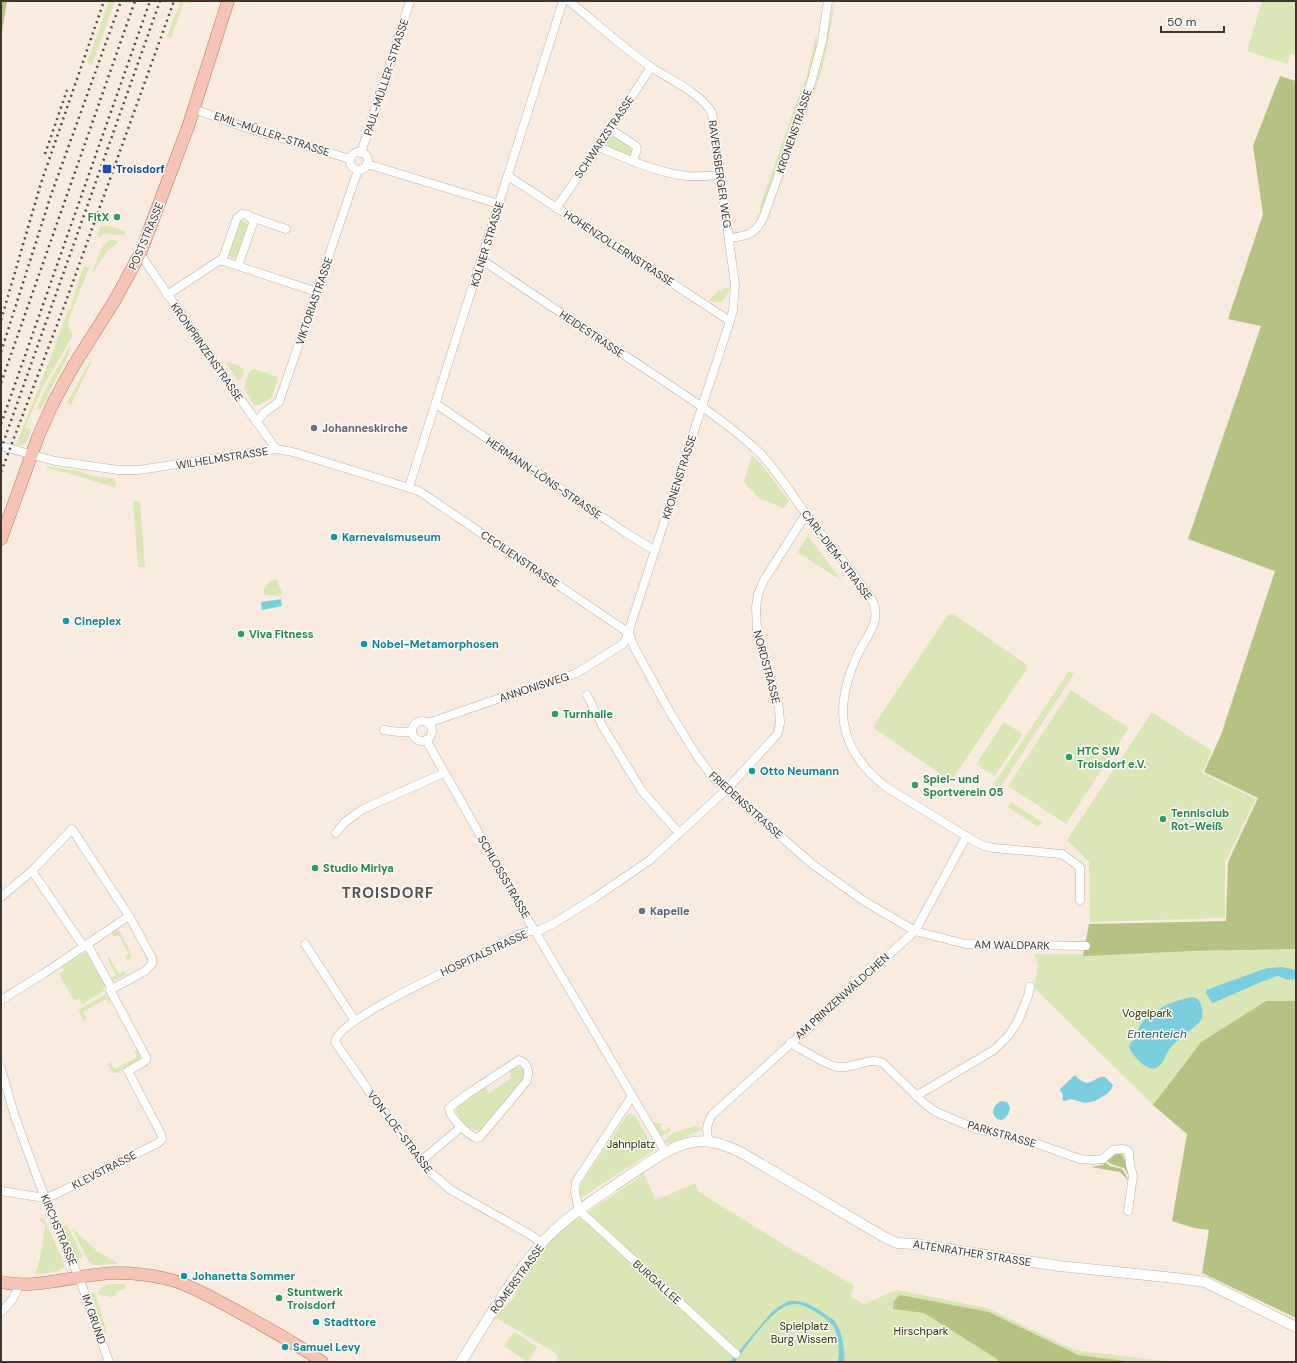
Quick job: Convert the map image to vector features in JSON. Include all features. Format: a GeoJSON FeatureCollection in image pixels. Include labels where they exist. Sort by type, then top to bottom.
{"type":"FeatureCollection","features":[{"type":"Feature","properties":{"kind":"main road","name":"POSTSTRASSE"},"geometry":{"type":"LineString","coordinates":[[1,539],[56,395],[80,354],[115,300],[140,254],[194,108],[228,1]]}},
{"type":"Feature","properties":{"kind":"main road","name":"KIRCHSTRASSE"},"geometry":{"type":"LineString","coordinates":[[79,1277],[118,1273],[154,1276],[176,1282],[240,1312],[322,1362]]}},
{"type":"Feature","properties":{"kind":"main road"},"geometry":{"type":"LineString","coordinates":[[1,1282],[33,1284],[79,1277]]}},
{"type":"Feature","properties":{"kind":"street","name":"PAUL-MÜLLER-STRASSE"},"geometry":{"type":"LineString","coordinates":[[361,153],[410,1]]}},
{"type":"Feature","properties":{"kind":"street","name":"KÖLNER STRASSE"},"geometry":{"type":"LineString","coordinates":[[409,488],[563,1]]}},
{"type":"Feature","properties":{"kind":"street","name":"RAVENSBERGER WEG"},"geometry":{"type":"LineString","coordinates":[[570,1],[651,67],[705,102],[709,108],[713,117],[735,286],[733,310],[730,321]]}},
{"type":"Feature","properties":{"kind":"street","name":"KRONENSTRASSE"},"geometry":{"type":"LineString","coordinates":[[729,238],[754,232],[760,226],[813,78],[822,42],[828,1]]}},
{"type":"Feature","properties":{"kind":"street","name":"SCHWARZSTRASSE"},"geometry":{"type":"LineString","coordinates":[[556,208],[651,67]]}},
{"type":"Feature","properties":{"kind":"street","name":"EMIL-MÜLLER-STRASSE"},"geometry":{"type":"LineString","coordinates":[[194,108],[241,126],[350,159]]}},
{"type":"Feature","properties":{"kind":"street"},"geometry":{"type":"LineString","coordinates":[[610,129],[636,146],[637,151],[633,161]]}},
{"type":"Feature","properties":{"kind":"street"},"geometry":{"type":"LineString","coordinates":[[599,146],[652,168],[686,176],[720,175]]}},
{"type":"Feature","properties":{"kind":"street"},"geometry":{"type":"LineString","coordinates":[[361,153],[367,157],[367,164],[362,169],[358,170],[351,165],[350,159],[354,154],[361,153]]}},
{"type":"Feature","properties":{"kind":"street"},"geometry":{"type":"LineString","coordinates":[[367,164],[499,204]]}},
{"type":"Feature","properties":{"kind":"street","name":"VIKTORIASTRASSE"},"geometry":{"type":"LineString","coordinates":[[256,422],[265,412],[279,402],[358,170]]}},
{"type":"Feature","properties":{"kind":"street","name":"HOHENZOLLERNSTRASSE"},"geometry":{"type":"LineString","coordinates":[[508,176],[730,321]]}},
{"type":"Feature","properties":{"kind":"street"},"geometry":{"type":"LineString","coordinates":[[222,261],[239,215],[244,214],[286,229]]}},
{"type":"Feature","properties":{"kind":"street"},"geometry":{"type":"LineString","coordinates":[[238,266],[253,223],[251,217]]}},
{"type":"Feature","properties":{"kind":"street","name":"KRONPRINZENSTRASSE"},"geometry":{"type":"LineString","coordinates":[[140,254],[276,449]]}},
{"type":"Feature","properties":{"kind":"street"},"geometry":{"type":"LineString","coordinates":[[168,295],[218,260],[317,292]]}},
{"type":"Feature","properties":{"kind":"street","name":"HEIDESTRASSE"},"geometry":{"type":"LineString","coordinates":[[482,260],[703,407]]}},
{"type":"Feature","properties":{"kind":"street","name":"KRONENSTRASSE"},"geometry":{"type":"LineString","coordinates":[[629,633],[654,550],[703,407],[730,321]]}},
{"type":"Feature","properties":{"kind":"street","name":"HERMANN-LÖNS-STRASSE"},"geometry":{"type":"LineString","coordinates":[[436,404],[626,533],[654,550]]}},
{"type":"Feature","properties":{"kind":"street","name":"CARL-DIEM-STRASSE"},"geometry":{"type":"LineString","coordinates":[[703,407],[738,434],[760,454],[784,482],[806,514],[873,602],[875,621],[849,674],[845,692],[843,717],[844,728],[850,743],[860,760],[876,779],[896,794],[966,837],[982,845],[994,848],[1062,854],[1080,867],[1080,900]]}},
{"type":"Feature","properties":{"kind":"street","name":"WILHELMSTRASSE"},"geometry":{"type":"LineString","coordinates":[[1,446],[55,462],[98,468],[139,470],[276,449],[293,452],[398,486],[409,488]]}},
{"type":"Feature","properties":{"kind":"street","name":"CECILIENSTRASSE"},"geometry":{"type":"LineString","coordinates":[[409,488],[419,491],[629,633]]}},
{"type":"Feature","properties":{"kind":"street","name":"NORDSTRASSE"},"geometry":{"type":"LineString","coordinates":[[727,789],[778,733],[780,723],[779,708],[757,632],[756,607],[758,594],[764,580],[806,514]]}},
{"type":"Feature","properties":{"kind":"street","name":"ANNONISWEG"},"geometry":{"type":"LineString","coordinates":[[428,723],[575,674],[623,644],[629,633]]}},
{"type":"Feature","properties":{"kind":"street","name":"FRIEDENSSTRASSE"},"geometry":{"type":"LineString","coordinates":[[629,633],[634,647],[646,670],[689,744],[712,776],[820,870],[864,901],[915,931]]}},
{"type":"Feature","properties":{"kind":"street"},"geometry":{"type":"LineString","coordinates":[[587,695],[598,714],[603,727],[642,791],[679,833]]}},
{"type":"Feature","properties":{"kind":"street"},"geometry":{"type":"LineString","coordinates":[[418,721],[428,723],[432,731],[429,738],[419,741],[415,739],[412,732],[413,726],[418,721]]}},
{"type":"Feature","properties":{"kind":"street"},"geometry":{"type":"LineString","coordinates":[[384,730],[412,732]]}},
{"type":"Feature","properties":{"kind":"street","name":"SCHLOSSSTRASSE"},"geometry":{"type":"LineString","coordinates":[[426,740],[534,930],[632,1096]]}},
{"type":"Feature","properties":{"kind":"street"},"geometry":{"type":"LineString","coordinates":[[336,833],[345,822],[363,809],[444,773]]}},
{"type":"Feature","properties":{"kind":"street","name":"HOSPITALSTRASSE"},"geometry":{"type":"LineString","coordinates":[[335,1042],[337,1036],[355,1021],[414,987],[517,935],[534,930],[540,930],[551,925],[593,899],[650,860],[727,789]]}},
{"type":"Feature","properties":{"kind":"street"},"geometry":{"type":"LineString","coordinates":[[1,897],[32,871],[72,829],[129,916],[152,958],[152,964],[145,971],[111,990],[85,946],[32,871]]}},
{"type":"Feature","properties":{"kind":"street","name":"AM PRINZENWÄLDCHEN"},"geometry":{"type":"LineString","coordinates":[[709,1142],[707,1122],[713,1114],[915,931],[966,837]]}},
{"type":"Feature","properties":{"kind":"street"},"geometry":{"type":"LineString","coordinates":[[1,1000],[43,974],[129,916]]}},
{"type":"Feature","properties":{"kind":"street","name":"AM WALDPARK"},"geometry":{"type":"LineString","coordinates":[[915,931],[965,944],[976,945],[1086,946]]}},
{"type":"Feature","properties":{"kind":"street"},"geometry":{"type":"LineString","coordinates":[[305,944],[355,1021]]}},
{"type":"Feature","properties":{"kind":"street"},"geometry":{"type":"LineString","coordinates":[[916,1096],[994,1050],[1009,1035],[1018,1021],[1030,987]]}},
{"type":"Feature","properties":{"kind":"street","name":"KLEVSTRASSE"},"geometry":{"type":"LineString","coordinates":[[45,1198],[151,1147],[162,1139],[128,1071],[144,1062],[146,1057],[111,990]]}},
{"type":"Feature","properties":{"kind":"street","name":"VON-LOE-STRASSE"},"geometry":{"type":"LineString","coordinates":[[335,1042],[373,1097],[420,1161],[430,1172],[451,1190],[529,1234],[542,1243]]}},
{"type":"Feature","properties":{"kind":"street","name":"PARKSTRASSE"},"geometry":{"type":"LineString","coordinates":[[790,1043],[830,1065],[838,1067],[845,1067],[877,1060],[883,1063],[916,1096],[936,1112],[974,1128],[1035,1143],[1080,1159],[1103,1159],[1113,1150],[1127,1150],[1129,1152],[1133,1176],[1128,1211]]}},
{"type":"Feature","properties":{"kind":"street"},"geometry":{"type":"LineString","coordinates":[[519,1060],[524,1062],[529,1073],[526,1082],[480,1137],[474,1137],[461,1127],[449,1113],[449,1108],[519,1060]]}},
{"type":"Feature","properties":{"kind":"street","name":"KIRCHSTRASSE"},"geometry":{"type":"LineString","coordinates":[[1,1068],[14,1114],[45,1198],[79,1277]]}},
{"type":"Feature","properties":{"kind":"street"},"geometry":{"type":"LineString","coordinates":[[579,1210],[574,1192],[576,1182],[632,1096],[666,1153]]}},
{"type":"Feature","properties":{"kind":"street"},"geometry":{"type":"LineString","coordinates":[[420,1161],[461,1127]]}},
{"type":"Feature","properties":{"kind":"street","name":"ALTENRATHER STRASSE"},"geometry":{"type":"LineString","coordinates":[[666,1153],[685,1144],[694,1142],[709,1142],[728,1146],[870,1230],[897,1243],[915,1244],[1059,1266],[1204,1282],[1296,1327]]}},
{"type":"Feature","properties":{"kind":"street","name":"RÖMERSTRASSE"},"geometry":{"type":"LineString","coordinates":[[461,1362],[513,1282],[542,1243],[579,1210],[666,1153]]}},
{"type":"Feature","properties":{"kind":"street"},"geometry":{"type":"LineString","coordinates":[[1,1191],[45,1198]]}},
{"type":"Feature","properties":{"kind":"street","name":"BURGALLEE"},"geometry":{"type":"LineString","coordinates":[[579,1210],[736,1354]]}},
{"type":"Feature","properties":{"kind":"street","name":"IM GRUND"},"geometry":{"type":"LineString","coordinates":[[79,1277],[109,1362]]}},
{"type":"Feature","properties":{"kind":"street"},"geometry":{"type":"LineString","coordinates":[[1,1312],[15,1296],[19,1284]]}},
{"type":"Feature","properties":{"kind":"green space"},"geometry":{"type":"Polygon","coordinates":[[[1,1],[7,1],[1,37],[1,1]]]}},
{"type":"Feature","properties":{"kind":"green space"},"geometry":{"type":"Polygon","coordinates":[[[109,1],[115,1],[92,65],[87,63],[109,1]]]}},
{"type":"Feature","properties":{"kind":"green space"},"geometry":{"type":"Polygon","coordinates":[[[179,1],[192,1],[191,4],[184,2],[171,38],[167,37],[175,14],[179,8],[179,1]]]}},
{"type":"Feature","properties":{"kind":"green space"},"geometry":{"type":"Polygon","coordinates":[[[834,1],[822,70],[774,205],[818,77],[834,1]]]}},
{"type":"Feature","properties":{"kind":"green space"},"geometry":{"type":"Polygon","coordinates":[[[1262,1],[1296,1],[1296,55],[1290,54],[1287,64],[1247,51],[1262,1]]]}},
{"type":"Feature","properties":{"kind":"green space"},"geometry":{"type":"Polygon","coordinates":[[[816,35],[817,43],[815,56],[799,106],[760,215],[760,207],[764,194],[806,80],[816,35]]]}},
{"type":"Feature","properties":{"kind":"green space"},"geometry":{"type":"Polygon","coordinates":[[[1280,76],[1296,81],[1296,949],[1194,951],[1083,956],[1089,924],[1226,921],[1228,862],[1258,798],[1204,772],[1221,735],[1275,571],[1188,539],[1261,326],[1228,319],[1263,214],[1253,146],[1280,76]]]}},
{"type":"Feature","properties":{"kind":"green space"},"geometry":{"type":"Polygon","coordinates":[[[609,137],[618,139],[625,143],[632,150],[632,153],[629,155],[608,147],[606,142],[609,137]]]}},
{"type":"Feature","properties":{"kind":"green space"},"geometry":{"type":"Polygon","coordinates":[[[245,221],[248,226],[238,256],[233,258],[229,255],[229,253],[239,223],[245,221]]]}},
{"type":"Feature","properties":{"kind":"green space"},"geometry":{"type":"Polygon","coordinates":[[[101,225],[106,225],[125,231],[125,235],[102,234],[101,237],[97,236],[101,225]]]}},
{"type":"Feature","properties":{"kind":"green space"},"geometry":{"type":"Polygon","coordinates":[[[110,240],[115,240],[118,243],[108,250],[92,274],[103,246],[110,240]]]}},
{"type":"Feature","properties":{"kind":"green space"},"geometry":{"type":"Polygon","coordinates":[[[84,266],[89,268],[68,321],[69,328],[73,335],[45,383],[25,427],[31,430],[27,441],[23,445],[16,445],[68,310],[71,308],[76,287],[84,266]]]}},
{"type":"Feature","properties":{"kind":"green space"},"geometry":{"type":"Polygon","coordinates":[[[729,287],[727,295],[720,302],[713,302],[709,300],[717,292],[729,287]]]}},
{"type":"Feature","properties":{"kind":"green space"},"geometry":{"type":"Polygon","coordinates":[[[70,346],[67,358],[40,410],[36,409],[47,386],[70,346]]]}},
{"type":"Feature","properties":{"kind":"green space"},"geometry":{"type":"Polygon","coordinates":[[[91,360],[91,366],[90,365],[71,405],[67,402],[91,360]]]}},
{"type":"Feature","properties":{"kind":"green space"},"geometry":{"type":"Polygon","coordinates":[[[226,363],[240,366],[240,368],[244,369],[240,380],[238,381],[226,363]]]}},
{"type":"Feature","properties":{"kind":"green space"},"geometry":{"type":"Polygon","coordinates":[[[252,369],[278,377],[272,397],[260,405],[254,405],[244,389],[248,374],[252,369]]]}},
{"type":"Feature","properties":{"kind":"green space"},"geometry":{"type":"Polygon","coordinates":[[[752,455],[762,465],[789,501],[783,508],[760,499],[744,482],[752,455]]]}},
{"type":"Feature","properties":{"kind":"green space"},"geometry":{"type":"Polygon","coordinates":[[[46,466],[77,471],[98,477],[112,478],[116,485],[113,487],[47,468],[46,466]]]}},
{"type":"Feature","properties":{"kind":"green space"},"geometry":{"type":"Polygon","coordinates":[[[133,501],[140,501],[145,567],[138,567],[133,501]]]}},
{"type":"Feature","properties":{"kind":"green space"},"geometry":{"type":"Polygon","coordinates":[[[808,536],[842,581],[797,552],[808,536]]]}},
{"type":"Feature","properties":{"kind":"green space"},"geometry":{"type":"Polygon","coordinates":[[[275,579],[277,580],[282,593],[278,596],[266,595],[263,593],[267,584],[275,579]]]}},
{"type":"Feature","properties":{"kind":"green space"},"geometry":{"type":"Polygon","coordinates":[[[953,614],[1026,664],[1027,669],[953,778],[948,779],[875,729],[874,725],[948,615],[953,614]]]}},
{"type":"Feature","properties":{"kind":"green space"},"geometry":{"type":"Polygon","coordinates":[[[1069,671],[1074,674],[999,789],[993,785],[1069,671]]]}},
{"type":"Feature","properties":{"kind":"green space","name":"HTC SW Troisdorf e.V."},"geometry":{"type":"Polygon","coordinates":[[[1071,690],[1129,728],[1066,824],[1008,786],[1071,690]]]}},
{"type":"Feature","properties":{"kind":"green space","name":"Tennisclub Rot-Weiß"},"geometry":{"type":"Polygon","coordinates":[[[1152,712],[1212,751],[1202,773],[1256,799],[1225,862],[1225,918],[1090,922],[1089,862],[1067,840],[1152,712]]]}},
{"type":"Feature","properties":{"kind":"green space"},"geometry":{"type":"Polygon","coordinates":[[[1004,722],[1023,734],[995,776],[976,764],[1004,722]]]}},
{"type":"Feature","properties":{"kind":"green space"},"geometry":{"type":"Polygon","coordinates":[[[1011,802],[1042,822],[1038,827],[1008,807],[1011,802]]]}},
{"type":"Feature","properties":{"kind":"green space"},"geometry":{"type":"Polygon","coordinates":[[[115,930],[119,931],[130,951],[131,956],[128,961],[125,956],[129,954],[119,935],[113,937],[112,932],[115,930]]]}},
{"type":"Feature","properties":{"kind":"green space","name":"Vogelpark"},"geometry":{"type":"Polygon","coordinates":[[[1296,949],[1296,1001],[1266,1001],[1201,1042],[1153,1105],[1034,988],[1038,965],[1034,954],[1296,949]]]}},
{"type":"Feature","properties":{"kind":"green space"},"geometry":{"type":"Polygon","coordinates":[[[86,952],[106,986],[102,988],[104,991],[82,1004],[79,998],[74,1001],[59,974],[64,971],[61,966],[86,952]]]}},
{"type":"Feature","properties":{"kind":"green space"},"geometry":{"type":"Polygon","coordinates":[[[109,957],[119,974],[124,971],[126,974],[114,981],[110,979],[116,975],[107,958],[109,957]]]}},
{"type":"Feature","properties":{"kind":"green space"},"geometry":{"type":"Polygon","coordinates":[[[106,994],[110,1004],[106,999],[83,1012],[87,1019],[84,1021],[78,1010],[106,994]]]}},
{"type":"Feature","properties":{"kind":"green space"},"geometry":{"type":"Polygon","coordinates":[[[1266,1001],[1296,1001],[1296,1318],[1202,1273],[1209,1230],[1194,1228],[1172,1221],[1187,1134],[1153,1105],[1201,1042],[1266,1001]]]}},
{"type":"Feature","properties":{"kind":"green space"},"geometry":{"type":"Polygon","coordinates":[[[134,1051],[138,1051],[140,1060],[117,1073],[113,1073],[108,1064],[110,1062],[115,1069],[137,1057],[134,1051]]]}},
{"type":"Feature","properties":{"kind":"green space"},"geometry":{"type":"Polygon","coordinates":[[[515,1067],[521,1067],[523,1069],[525,1073],[524,1078],[480,1130],[473,1130],[466,1125],[456,1112],[458,1106],[486,1087],[488,1094],[511,1078],[510,1071],[515,1067]]]}},
{"type":"Feature","properties":{"kind":"green space","name":"Jahnplatz"},"geometry":{"type":"Polygon","coordinates":[[[630,1114],[635,1116],[653,1146],[653,1151],[582,1197],[580,1196],[579,1191],[583,1181],[627,1115],[630,1114]]]}},
{"type":"Feature","properties":{"kind":"green space"},"geometry":{"type":"Polygon","coordinates":[[[655,1123],[662,1124],[661,1129],[666,1131],[668,1127],[670,1127],[671,1130],[661,1137],[654,1125],[655,1123]]]}},
{"type":"Feature","properties":{"kind":"green space"},"geometry":{"type":"Polygon","coordinates":[[[694,1126],[702,1128],[701,1130],[671,1143],[666,1143],[663,1141],[673,1133],[694,1126]]]}},
{"type":"Feature","properties":{"kind":"green space"},"geometry":{"type":"Polygon","coordinates":[[[1117,1153],[1123,1155],[1130,1177],[1124,1168],[1111,1164],[1107,1161],[1117,1153]]]}},
{"type":"Feature","properties":{"kind":"green space"},"geometry":{"type":"Polygon","coordinates":[[[1105,1162],[1110,1166],[1122,1169],[1130,1182],[1120,1172],[1091,1167],[1103,1165],[1105,1162]]]}},
{"type":"Feature","properties":{"kind":"green space"},"geometry":{"type":"Polygon","coordinates":[[[643,1172],[656,1200],[695,1183],[699,1192],[786,1246],[855,1286],[850,1296],[864,1304],[897,1290],[987,1308],[1074,1350],[1172,1362],[557,1362],[557,1354],[495,1317],[514,1297],[529,1265],[545,1246],[573,1220],[576,1220],[637,1179],[643,1172]]]}},
{"type":"Feature","properties":{"kind":"green space"},"geometry":{"type":"Polygon","coordinates":[[[40,1218],[43,1218],[45,1221],[64,1263],[64,1268],[59,1271],[35,1275],[41,1255],[45,1225],[40,1218]]]}},
{"type":"Feature","properties":{"kind":"green space"},"geometry":{"type":"Polygon","coordinates":[[[67,1225],[83,1257],[76,1260],[62,1229],[63,1226],[67,1225]]]}},
{"type":"Feature","properties":{"kind":"green space"},"geometry":{"type":"Polygon","coordinates":[[[71,1227],[97,1251],[119,1264],[94,1265],[89,1262],[71,1227]]]}},
{"type":"Feature","properties":{"kind":"green space"},"geometry":{"type":"Polygon","coordinates":[[[111,1284],[125,1284],[126,1289],[116,1292],[115,1296],[111,1297],[98,1294],[103,1287],[111,1284]]]}},
{"type":"Feature","properties":{"kind":"green space"},"geometry":{"type":"Polygon","coordinates":[[[95,1292],[107,1333],[105,1333],[93,1298],[89,1293],[95,1292]]]}},
{"type":"Feature","properties":{"kind":"green space"},"geometry":{"type":"Polygon","coordinates":[[[900,1295],[989,1312],[1078,1355],[1125,1362],[1000,1362],[924,1313],[893,1309],[894,1301],[900,1295]]]}},
{"type":"Feature","properties":{"kind":"green space"},"geometry":{"type":"Polygon","coordinates":[[[514,1331],[537,1347],[528,1362],[504,1346],[514,1331]]]}},
{"type":"Feature","properties":{"kind":"water"},"geometry":{"type":"Polygon","coordinates":[[[281,599],[282,606],[262,610],[261,602],[281,599]]]}},
{"type":"Feature","properties":{"kind":"water"},"geometry":{"type":"Polygon","coordinates":[[[1283,967],[1296,970],[1296,979],[1288,980],[1278,976],[1213,1003],[1206,993],[1206,990],[1261,970],[1283,967]]]}},
{"type":"Feature","properties":{"kind":"water","name":"Ententeich"},"geometry":{"type":"Polygon","coordinates":[[[1193,997],[1198,999],[1202,1011],[1202,1019],[1172,1046],[1158,1067],[1150,1068],[1145,1066],[1137,1059],[1129,1047],[1131,1042],[1136,1038],[1141,1024],[1151,1014],[1164,1006],[1179,1000],[1193,997]]]}},
{"type":"Feature","properties":{"kind":"water"},"geometry":{"type":"Polygon","coordinates":[[[1075,1075],[1080,1080],[1088,1083],[1098,1078],[1105,1077],[1113,1085],[1107,1094],[1095,1101],[1085,1103],[1070,1099],[1065,1101],[1062,1100],[1063,1095],[1060,1089],[1075,1075]]]}},
{"type":"Feature","properties":{"kind":"water"},"geometry":{"type":"Polygon","coordinates":[[[1001,1101],[1007,1102],[1010,1108],[1004,1119],[1000,1120],[996,1118],[993,1110],[995,1105],[1001,1101]]]}},
{"type":"Feature","properties":{"kind":"water"},"geometry":{"type":"Polygon","coordinates":[[[789,1301],[811,1305],[834,1320],[842,1337],[844,1362],[838,1362],[838,1338],[831,1323],[810,1309],[802,1305],[795,1304],[784,1307],[771,1317],[735,1362],[730,1362],[771,1313],[789,1301]]]}},
{"type":"Feature","properties":{"kind":"railway"},"geometry":{"type":"LineString","coordinates":[[1,320],[41,183],[104,1]]}},
{"type":"Feature","properties":{"kind":"railway"},"geometry":{"type":"LineString","coordinates":[[1,352],[51,195],[121,1]]}},
{"type":"Feature","properties":{"kind":"railway"},"geometry":{"type":"LineString","coordinates":[[1,383],[135,1]]}},
{"type":"Feature","properties":{"kind":"railway"},"geometry":{"type":"LineString","coordinates":[[1,424],[150,1]]}},
{"type":"Feature","properties":{"kind":"railway"},"geometry":{"type":"LineString","coordinates":[[1,449],[160,1]]}},
{"type":"Feature","properties":{"kind":"railway"},"geometry":{"type":"LineString","coordinates":[[1,472],[65,304],[174,1]]}},
{"type":"Feature","properties":{"kind":"railway"},"geometry":{"type":"LineString","coordinates":[[45,154],[67,90]]}},
{"type":"Feature","properties":{"kind":"place","name":"Troisdorf"},"geometry":{"type":"Point","coordinates":[107,169]}},
{"type":"Feature","properties":{"kind":"place","name":"FitX"},"geometry":{"type":"Point","coordinates":[117,217]}},
{"type":"Feature","properties":{"kind":"place","name":"Johanneskirche"},"geometry":{"type":"Point","coordinates":[314,428]}},
{"type":"Feature","properties":{"kind":"place","name":"Karnevalsmuseum"},"geometry":{"type":"Point","coordinates":[334,537]}},
{"type":"Feature","properties":{"kind":"place","name":"Cineplex"},"geometry":{"type":"Point","coordinates":[66,621]}},
{"type":"Feature","properties":{"kind":"place","name":"Viva Fitness"},"geometry":{"type":"Point","coordinates":[241,634]}},
{"type":"Feature","properties":{"kind":"place","name":"Nobel-Metamorphosen"},"geometry":{"type":"Point","coordinates":[364,644]}},
{"type":"Feature","properties":{"kind":"place","name":"Turnhalle"},"geometry":{"type":"Point","coordinates":[555,714]}},
{"type":"Feature","properties":{"kind":"place","name":"HTC SW Troisdorf e.V."},"geometry":{"type":"Point","coordinates":[1069,757]}},
{"type":"Feature","properties":{"kind":"place","name":"Otto Neumann"},"geometry":{"type":"Point","coordinates":[752,771]}},
{"type":"Feature","properties":{"kind":"place","name":"Spiel- und Sportverein 05"},"geometry":{"type":"Point","coordinates":[915,785]}},
{"type":"Feature","properties":{"kind":"place","name":"Tennisclub Rot-Weiß"},"geometry":{"type":"Point","coordinates":[1163,819]}},
{"type":"Feature","properties":{"kind":"place","name":"Studio Miriya"},"geometry":{"type":"Point","coordinates":[315,868]}},
{"type":"Feature","properties":{"kind":"place","name":"Kapelle"},"geometry":{"type":"Point","coordinates":[642,911]}},
{"type":"Feature","properties":{"kind":"place","name":"Johanetta Sommer"},"geometry":{"type":"Point","coordinates":[184,1276]}},
{"type":"Feature","properties":{"kind":"place","name":"Stuntwerk Troisdorf"},"geometry":{"type":"Point","coordinates":[279,1298]}},
{"type":"Feature","properties":{"kind":"place","name":"Stadttore"},"geometry":{"type":"Point","coordinates":[316,1322]}},
{"type":"Feature","properties":{"kind":"place","name":"Samuel Levy"},"geometry":{"type":"Point","coordinates":[285,1347]}},
{"type":"Feature","properties":{"kind":"district","name":"TROISDORF"},"geometry":{"type":"Point","coordinates":[388,893]}},
{"type":"Feature","properties":{"kind":"park label","name":"Hirschpark"},"geometry":{"type":"Point","coordinates":[921,1331]}},
{"type":"Feature","properties":{"kind":"park label","name":"Spielplatz Burg Wissem"},"geometry":{"type":"Point","coordinates":[804,1332]}}]}
